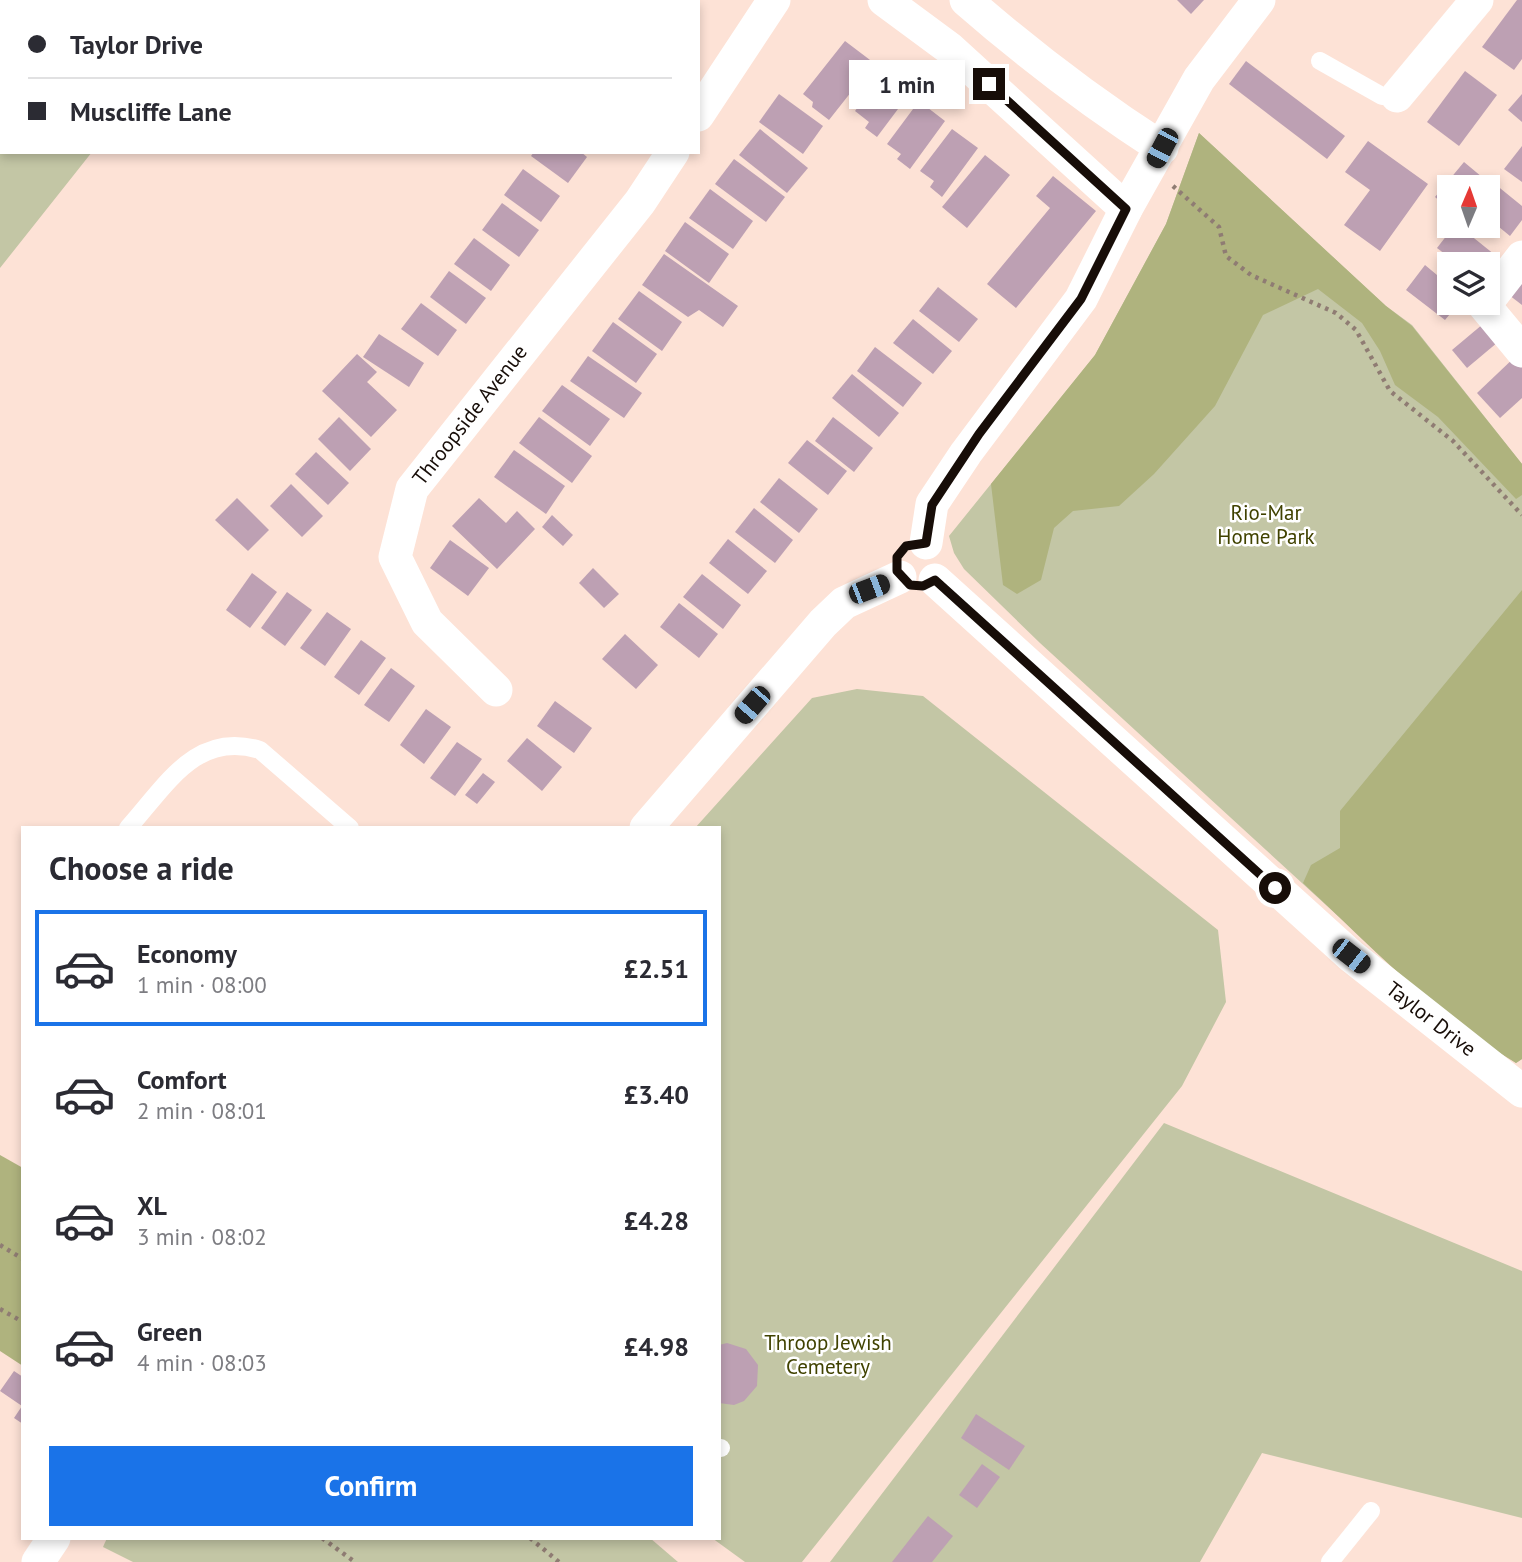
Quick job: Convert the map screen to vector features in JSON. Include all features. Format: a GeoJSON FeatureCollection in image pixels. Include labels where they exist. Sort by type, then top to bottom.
{"type":"FeatureCollection","features":[{"type":"Feature","properties":{"kind":"street"},"geometry":{"type":"LineString","coordinates":[[700,111],[775,0]]}},
{"type":"Feature","properties":{"kind":"street"},"geometry":{"type":"LineString","coordinates":[[884,0],[949,48],[1126,209]]}},
{"type":"Feature","properties":{"kind":"street"},"geometry":{"type":"LineString","coordinates":[[966,0],[1037,62],[1158,156]]}},
{"type":"Feature","properties":{"kind":"street"},"geometry":{"type":"LineString","coordinates":[[926,543],[932,505],[966,453],[1081,299],[1126,209],[1199,79],[1259,0]]}},
{"type":"Feature","properties":{"kind":"street"},"geometry":{"type":"LineString","coordinates":[[1397,96],[1477,0]]}},
{"type":"Feature","properties":{"kind":"street","name":"Throopside Avenue"},"geometry":{"type":"LineString","coordinates":[[496,690],[427,622],[395,557],[412,489],[640,202],[672,154]]}},
{"type":"Feature","properties":{"kind":"street"},"geometry":{"type":"LineString","coordinates":[[1500,285],[1522,257]]}},
{"type":"Feature","properties":{"kind":"street"},"geometry":{"type":"LineString","coordinates":[[1492,315],[1522,351]]}},
{"type":"Feature","properties":{"kind":"street"},"geometry":{"type":"LineString","coordinates":[[912,542],[926,543],[938,552],[941,567],[935,580],[917,587],[900,577],[896,564],[901,550],[912,542]]}},
{"type":"Feature","properties":{"kind":"street"},"geometry":{"type":"LineString","coordinates":[[648,826],[823,623],[844,603],[900,577]]}},
{"type":"Feature","properties":{"kind":"street","name":"Taylor Drive"},"geometry":{"type":"LineString","coordinates":[[935,580],[1351,956],[1522,1091]]}},
{"type":"Feature","properties":{"kind":"street"},"geometry":{"type":"LineString","coordinates":[[38,1562],[53,1540]]}},
{"type":"Feature","properties":{"kind":"lane"},"geometry":{"type":"LineString","coordinates":[[1320,61],[1382,96],[1397,96]]}},
{"type":"Feature","properties":{"kind":"lane"},"geometry":{"type":"LineString","coordinates":[[130,826],[192,758],[220,745],[242,744],[260,750],[348,826]]}},
{"type":"Feature","properties":{"kind":"lane"},"geometry":{"type":"LineString","coordinates":[[1330,1562],[1371,1511]]}},
{"type":"Feature","properties":{"kind":"path"},"geometry":{"type":"LineString","coordinates":[[1158,156],[1183,197],[1219,227],[1226,256],[1251,275],[1336,313],[1356,330],[1390,391],[1453,441],[1522,515]]}},
{"type":"Feature","properties":{"kind":"path"},"geometry":{"type":"LineString","coordinates":[[0,1245],[21,1258]]}},
{"type":"Feature","properties":{"kind":"path"},"geometry":{"type":"LineString","coordinates":[[0,1309],[21,1321]]}},
{"type":"Feature","properties":{"kind":"path"},"geometry":{"type":"LineString","coordinates":[[325,1540],[355,1562]]}},
{"type":"Feature","properties":{"kind":"path"},"geometry":{"type":"LineString","coordinates":[[532,1540],[559,1562]]}},
{"type":"Feature","properties":{"kind":"green space","name":"Rio-Mar Home Park"},"geometry":{"type":"Polygon","coordinates":[[[1199,133],[1386,306],[1412,325],[1522,464],[1522,1059],[1516,1063],[1433,1003],[1040,643],[964,569],[954,553],[949,536],[1095,355],[1166,224],[1199,133]]]}},
{"type":"Feature","properties":{"kind":"green space"},"geometry":{"type":"Polygon","coordinates":[[[1199,133],[1386,306],[1412,326],[1522,464],[1522,495],[1516,499],[1438,417],[1395,385],[1380,351],[1362,323],[1318,289],[1263,315],[1215,406],[1154,474],[1119,506],[1073,511],[1054,528],[1041,580],[1017,594],[1003,585],[991,484],[1095,355],[1166,224],[1199,133]]]}},
{"type":"Feature","properties":{"kind":"green space"},"geometry":{"type":"Polygon","coordinates":[[[0,154],[90,154],[0,268],[0,154]]]}},
{"type":"Feature","properties":{"kind":"green space"},"geometry":{"type":"Polygon","coordinates":[[[1522,590],[1522,1059],[1516,1063],[1431,1002],[1303,883],[1311,865],[1340,848],[1340,811],[1522,590]]]}},
{"type":"Feature","properties":{"kind":"green space","name":"Throop Jewish Cemetery"},"geometry":{"type":"Polygon","coordinates":[[[857,689],[923,696],[1218,930],[1226,1002],[1182,1086],[802,1562],[745,1562],[715,1540],[721,1540],[721,826],[697,826],[812,698],[857,689]]]}},
{"type":"Feature","properties":{"kind":"green space"},"geometry":{"type":"Polygon","coordinates":[[[1164,1123],[1522,1271],[1522,1518],[1262,1453],[1200,1562],[830,1562],[1164,1123]]]}},
{"type":"Feature","properties":{"kind":"green space"},"geometry":{"type":"Polygon","coordinates":[[[0,1155],[21,1167],[21,1365],[0,1351],[0,1155]]]}},
{"type":"Feature","properties":{"kind":"green space"},"geometry":{"type":"Polygon","coordinates":[[[106,1540],[652,1540],[678,1562],[133,1562],[103,1547],[106,1540]]]}},
{"type":"Feature","properties":{"kind":"building"},"geometry":{"type":"Polygon","coordinates":[[[1177,0],[1204,0],[1191,14],[1177,0]]]}},
{"type":"Feature","properties":{"kind":"building"},"geometry":{"type":"Polygon","coordinates":[[[1517,0],[1522,0],[1522,59],[1514,70],[1482,47],[1517,0]]]}},
{"type":"Feature","properties":{"kind":"building"},"geometry":{"type":"Polygon","coordinates":[[[845,41],[874,63],[829,120],[812,107],[813,102],[803,94],[845,41]]]}},
{"type":"Feature","properties":{"kind":"building"},"geometry":{"type":"Polygon","coordinates":[[[1246,61],[1345,136],[1327,159],[1229,84],[1246,61]]]}},
{"type":"Feature","properties":{"kind":"building"},"geometry":{"type":"Polygon","coordinates":[[[887,69],[913,89],[877,137],[865,128],[869,122],[855,111],[887,69]]]}},
{"type":"Feature","properties":{"kind":"building"},"geometry":{"type":"Polygon","coordinates":[[[1465,71],[1497,95],[1459,146],[1427,122],[1465,71]]]}},
{"type":"Feature","properties":{"kind":"building"},"geometry":{"type":"Polygon","coordinates":[[[779,94],[823,126],[803,154],[759,122],[779,94]]]}},
{"type":"Feature","properties":{"kind":"building"},"geometry":{"type":"Polygon","coordinates":[[[1522,94],[1522,122],[1508,110],[1522,94]]]}},
{"type":"Feature","properties":{"kind":"building"},"geometry":{"type":"Polygon","coordinates":[[[919,101],[945,121],[910,169],[897,159],[901,154],[887,144],[919,101]]]}},
{"type":"Feature","properties":{"kind":"building"},"geometry":{"type":"Polygon","coordinates":[[[760,129],[808,168],[787,193],[739,155],[760,129]]]}},
{"type":"Feature","properties":{"kind":"building"},"geometry":{"type":"Polygon","coordinates":[[[952,129],[978,148],[942,197],[930,187],[934,181],[920,171],[952,129]]]}},
{"type":"Feature","properties":{"kind":"building"},"geometry":{"type":"Polygon","coordinates":[[[1368,141],[1428,184],[1380,251],[1344,225],[1370,190],[1345,172],[1368,141]]]}},
{"type":"Feature","properties":{"kind":"building"},"geometry":{"type":"Polygon","coordinates":[[[1522,146],[1522,182],[1504,169],[1522,146]]]}},
{"type":"Feature","properties":{"kind":"building"},"geometry":{"type":"Polygon","coordinates":[[[583,154],[587,157],[568,183],[531,156],[583,154]]]}},
{"type":"Feature","properties":{"kind":"building"},"geometry":{"type":"Polygon","coordinates":[[[985,155],[1010,175],[967,228],[942,207],[985,155]]]}},
{"type":"Feature","properties":{"kind":"building"},"geometry":{"type":"Polygon","coordinates":[[[734,159],[785,197],[766,222],[715,184],[734,159]]]}},
{"type":"Feature","properties":{"kind":"building"},"geometry":{"type":"Polygon","coordinates":[[[1464,162],[1480,175],[1453,175],[1464,162]]]}},
{"type":"Feature","properties":{"kind":"building"},"geometry":{"type":"Polygon","coordinates":[[[523,169],[560,196],[541,222],[504,195],[523,169]]]}},
{"type":"Feature","properties":{"kind":"building"},"geometry":{"type":"Polygon","coordinates":[[[1053,176],[1096,211],[1016,308],[987,284],[1050,208],[1036,196],[1053,176]]]}},
{"type":"Feature","properties":{"kind":"building"},"geometry":{"type":"Polygon","coordinates":[[[1500,188],[1522,206],[1522,220],[1510,236],[1500,228],[1500,188]]]}},
{"type":"Feature","properties":{"kind":"building"},"geometry":{"type":"Polygon","coordinates":[[[710,189],[753,221],[733,249],[689,218],[710,189]]]}},
{"type":"Feature","properties":{"kind":"building"},"geometry":{"type":"Polygon","coordinates":[[[502,203],[539,230],[519,257],[482,230],[502,203]]]}},
{"type":"Feature","properties":{"kind":"building"},"geometry":{"type":"Polygon","coordinates":[[[685,222],[729,254],[709,283],[665,251],[685,222]]]}},
{"type":"Feature","properties":{"kind":"building"},"geometry":{"type":"Polygon","coordinates":[[[474,238],[510,265],[491,291],[454,264],[474,238]]]}},
{"type":"Feature","properties":{"kind":"building"},"geometry":{"type":"Polygon","coordinates":[[[1445,238],[1474,238],[1491,252],[1442,252],[1437,248],[1445,238]]]}},
{"type":"Feature","properties":{"kind":"building"},"geometry":{"type":"Polygon","coordinates":[[[664,254],[738,306],[723,327],[699,310],[688,317],[642,285],[664,254]]]}},
{"type":"Feature","properties":{"kind":"building"},"geometry":{"type":"Polygon","coordinates":[[[1425,265],[1437,275],[1437,314],[1406,290],[1425,265]]]}},
{"type":"Feature","properties":{"kind":"building"},"geometry":{"type":"Polygon","coordinates":[[[449,271],[486,298],[466,324],[430,297],[449,271]]]}},
{"type":"Feature","properties":{"kind":"building"},"geometry":{"type":"Polygon","coordinates":[[[1522,278],[1522,305],[1509,295],[1522,278]]]}},
{"type":"Feature","properties":{"kind":"building"},"geometry":{"type":"Polygon","coordinates":[[[938,287],[978,319],[959,342],[919,311],[938,287]]]}},
{"type":"Feature","properties":{"kind":"building"},"geometry":{"type":"Polygon","coordinates":[[[639,291],[682,322],[662,351],[618,319],[639,291]]]}},
{"type":"Feature","properties":{"kind":"building"},"geometry":{"type":"Polygon","coordinates":[[[421,303],[457,330],[438,356],[401,329],[421,303]]]}},
{"type":"Feature","properties":{"kind":"building"},"geometry":{"type":"Polygon","coordinates":[[[913,319],[952,351],[933,374],[893,343],[913,319]]]}},
{"type":"Feature","properties":{"kind":"building"},"geometry":{"type":"Polygon","coordinates":[[[613,322],[657,354],[636,383],[592,351],[613,322]]]}},
{"type":"Feature","properties":{"kind":"building"},"geometry":{"type":"Polygon","coordinates":[[[1483,324],[1498,342],[1467,368],[1452,350],[1483,324]]]}},
{"type":"Feature","properties":{"kind":"building"},"geometry":{"type":"Polygon","coordinates":[[[379,334],[424,363],[409,387],[363,357],[379,334]]]}},
{"type":"Feature","properties":{"kind":"building"},"geometry":{"type":"Polygon","coordinates":[[[875,347],[922,383],[903,407],[857,371],[875,347]]]}},
{"type":"Feature","properties":{"kind":"building"},"geometry":{"type":"Polygon","coordinates":[[[357,354],[377,372],[367,382],[397,410],[371,437],[322,391],[357,354]]]}},
{"type":"Feature","properties":{"kind":"building"},"geometry":{"type":"Polygon","coordinates":[[[1517,355],[1522,361],[1522,398],[1500,418],[1477,393],[1517,355]]]}},
{"type":"Feature","properties":{"kind":"building"},"geometry":{"type":"Polygon","coordinates":[[[588,356],[642,393],[624,418],[570,381],[588,356]]]}},
{"type":"Feature","properties":{"kind":"building"},"geometry":{"type":"Polygon","coordinates":[[[852,374],[899,413],[879,437],[832,398],[852,374]]]}},
{"type":"Feature","properties":{"kind":"building"},"geometry":{"type":"Polygon","coordinates":[[[562,385],[610,419],[590,446],[542,411],[562,385]]]}},
{"type":"Feature","properties":{"kind":"building"},"geometry":{"type":"Polygon","coordinates":[[[339,417],[371,449],[350,471],[318,439],[339,417]]]}},
{"type":"Feature","properties":{"kind":"building"},"geometry":{"type":"Polygon","coordinates":[[[539,417],[592,456],[572,483],[519,443],[539,417]]]}},
{"type":"Feature","properties":{"kind":"building"},"geometry":{"type":"Polygon","coordinates":[[[833,417],[873,448],[854,472],[815,441],[833,417]]]}},
{"type":"Feature","properties":{"kind":"building"},"geometry":{"type":"Polygon","coordinates":[[[807,440],[847,471],[828,495],[788,463],[807,440]]]}},
{"type":"Feature","properties":{"kind":"building"},"geometry":{"type":"Polygon","coordinates":[[[514,450],[565,486],[546,514],[494,477],[514,450]]]}},
{"type":"Feature","properties":{"kind":"building"},"geometry":{"type":"Polygon","coordinates":[[[316,452],[349,483],[328,505],[295,474],[316,452]]]}},
{"type":"Feature","properties":{"kind":"building"},"geometry":{"type":"Polygon","coordinates":[[[779,478],[818,509],[799,533],[760,502],[779,478]]]}},
{"type":"Feature","properties":{"kind":"building"},"geometry":{"type":"Polygon","coordinates":[[[291,484],[323,516],[302,537],[270,506],[291,484]]]}},
{"type":"Feature","properties":{"kind":"building"},"geometry":{"type":"Polygon","coordinates":[[[237,498],[269,530],[248,551],[215,520],[237,498]]]}},
{"type":"Feature","properties":{"kind":"building"},"geometry":{"type":"Polygon","coordinates":[[[479,498],[506,523],[517,511],[535,529],[497,569],[452,526],[479,498]]]}},
{"type":"Feature","properties":{"kind":"building"},"geometry":{"type":"Polygon","coordinates":[[[754,508],[793,540],[775,563],[735,532],[754,508]]]}},
{"type":"Feature","properties":{"kind":"building"},"geometry":{"type":"Polygon","coordinates":[[[552,515],[573,535],[563,546],[542,527],[552,515]]]}},
{"type":"Feature","properties":{"kind":"building"},"geometry":{"type":"Polygon","coordinates":[[[728,539],[767,571],[748,594],[709,563],[728,539]]]}},
{"type":"Feature","properties":{"kind":"building"},"geometry":{"type":"Polygon","coordinates":[[[450,540],[489,568],[468,596],[430,568],[450,540]]]}},
{"type":"Feature","properties":{"kind":"building"},"geometry":{"type":"Polygon","coordinates":[[[593,568],[619,594],[604,608],[579,583],[593,568]]]}},
{"type":"Feature","properties":{"kind":"building"},"geometry":{"type":"Polygon","coordinates":[[[252,573],[277,592],[250,628],[226,610],[252,573]]]}},
{"type":"Feature","properties":{"kind":"building"},"geometry":{"type":"Polygon","coordinates":[[[702,574],[741,605],[723,629],[683,597],[702,574]]]}},
{"type":"Feature","properties":{"kind":"building"},"geometry":{"type":"Polygon","coordinates":[[[287,592],[312,610],[285,646],[261,628],[287,592]]]}},
{"type":"Feature","properties":{"kind":"building"},"geometry":{"type":"Polygon","coordinates":[[[679,603],[718,634],[699,658],[660,627],[679,603]]]}},
{"type":"Feature","properties":{"kind":"building"},"geometry":{"type":"Polygon","coordinates":[[[327,612],[351,629],[325,666],[300,648],[327,612]]]}},
{"type":"Feature","properties":{"kind":"building"},"geometry":{"type":"Polygon","coordinates":[[[625,634],[658,665],[636,689],[602,659],[625,634]]]}},
{"type":"Feature","properties":{"kind":"building"},"geometry":{"type":"Polygon","coordinates":[[[361,640],[386,658],[359,695],[334,677],[361,640]]]}},
{"type":"Feature","properties":{"kind":"building"},"geometry":{"type":"Polygon","coordinates":[[[391,668],[415,686],[389,722],[364,705],[391,668]]]}},
{"type":"Feature","properties":{"kind":"building"},"geometry":{"type":"Polygon","coordinates":[[[555,701],[592,728],[574,753],[537,726],[555,701]]]}},
{"type":"Feature","properties":{"kind":"building"},"geometry":{"type":"Polygon","coordinates":[[[426,709],[451,727],[424,764],[400,745],[426,709]]]}},
{"type":"Feature","properties":{"kind":"building"},"geometry":{"type":"Polygon","coordinates":[[[527,738],[562,767],[542,791],[507,761],[527,738]]]}},
{"type":"Feature","properties":{"kind":"building"},"geometry":{"type":"Polygon","coordinates":[[[457,742],[482,759],[455,796],[430,778],[457,742]]]}},
{"type":"Feature","properties":{"kind":"building"},"geometry":{"type":"Polygon","coordinates":[[[483,773],[495,782],[477,804],[465,795],[483,773]]]}},
{"type":"Feature","properties":{"kind":"building"},"geometry":{"type":"Polygon","coordinates":[[[727,1343],[746,1349],[758,1365],[757,1386],[744,1401],[734,1405],[721,1403],[721,1344],[727,1343]]]}},
{"type":"Feature","properties":{"kind":"building"},"geometry":{"type":"Polygon","coordinates":[[[14,1371],[21,1376],[21,1405],[0,1391],[14,1371]]]}},
{"type":"Feature","properties":{"kind":"building"},"geometry":{"type":"Polygon","coordinates":[[[21,1408],[21,1423],[14,1418],[21,1408]]]}},
{"type":"Feature","properties":{"kind":"building"},"geometry":{"type":"Polygon","coordinates":[[[976,1414],[1025,1446],[1009,1470],[961,1438],[976,1414]]]}},
{"type":"Feature","properties":{"kind":"building"},"geometry":{"type":"Polygon","coordinates":[[[982,1464],[1000,1477],[977,1508],[959,1495],[982,1464]]]}},
{"type":"Feature","properties":{"kind":"building"},"geometry":{"type":"Polygon","coordinates":[[[928,1516],[953,1536],[932,1562],[892,1562],[928,1516]]]}},
{"type":"Feature","properties":{"kind":"route"},"geometry":{"type":"LineString","coordinates":[[989,84],[1126,209],[1081,299],[966,453],[932,505],[926,529],[926,543],[912,542],[901,550],[897,557],[897,571],[905,582],[917,587],[935,580],[1275,888]]}}]}
